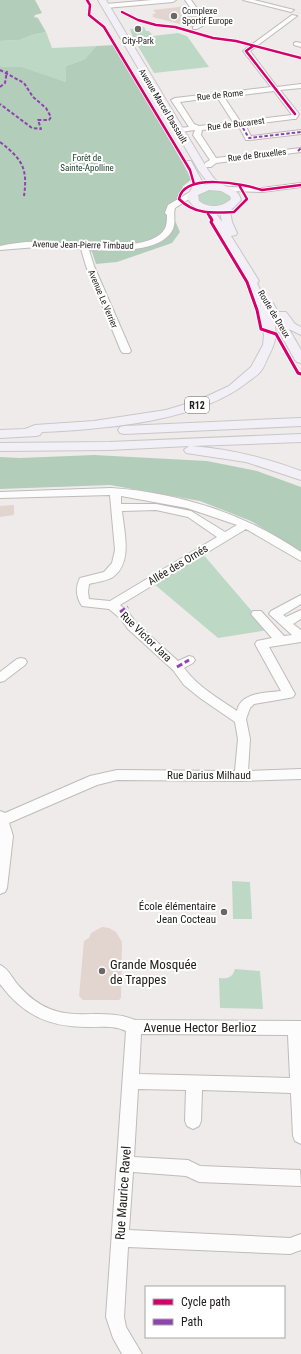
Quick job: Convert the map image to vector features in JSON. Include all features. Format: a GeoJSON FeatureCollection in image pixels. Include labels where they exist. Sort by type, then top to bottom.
{"type":"FeatureCollection","features":[{"type":"Feature","properties":{"kind":"main road","name":"Avenue Marcel Dassault"},"geometry":{"type":"LineString","coordinates":[[91,0],[192,170],[199,184],[192,199],[203,207]]}},
{"type":"Feature","properties":{"kind":"main road","name":"Avenue Marcel Dassault"},"geometry":{"type":"LineString","coordinates":[[104,3],[204,171],[212,182],[236,195],[237,198],[232,204]]}},
{"type":"Feature","properties":{"kind":"main road"},"geometry":{"type":"LineString","coordinates":[[195,192],[207,187],[223,188]]}},
{"type":"Feature","properties":{"kind":"main road"},"geometry":{"type":"LineString","coordinates":[[203,207],[219,208],[232,204]]}},
{"type":"Feature","properties":{"kind":"main road","name":"Route de Dreux"},"geometry":{"type":"LineString","coordinates":[[232,204],[225,213],[227,224],[301,352]]}},
{"type":"Feature","properties":{"kind":"main road","name":"Route de Dreux"},"geometry":{"type":"LineString","coordinates":[[203,207],[250,273],[301,360]]}},
{"type":"Feature","properties":{"kind":"main road","name":"R12"},"geometry":{"type":"LineString","coordinates":[[26,433],[35,429],[108,424],[167,413],[215,398],[239,384],[257,369],[269,344],[268,317],[251,281],[250,273]]}},
{"type":"Feature","properties":{"kind":"main road"},"geometry":{"type":"LineString","coordinates":[[268,296],[274,300],[287,322],[301,332]]}},
{"type":"Feature","properties":{"kind":"main road","name":"R12"},"geometry":{"type":"LineString","coordinates":[[0,434],[301,422]]}},
{"type":"Feature","properties":{"kind":"main road"},"geometry":{"type":"LineString","coordinates":[[0,447],[109,446],[301,438]]}},
{"type":"Feature","properties":{"kind":"main road"},"geometry":{"type":"LineString","coordinates":[[109,446],[199,450],[266,463],[301,476]]}},
{"type":"Feature","properties":{"kind":"street"},"geometry":{"type":"LineString","coordinates":[[104,3],[174,0]]}},
{"type":"Feature","properties":{"kind":"street"},"geometry":{"type":"LineString","coordinates":[[188,0],[202,20],[202,24],[195,28]]}},
{"type":"Feature","properties":{"kind":"street"},"geometry":{"type":"LineString","coordinates":[[246,0],[296,12]]}},
{"type":"Feature","properties":{"kind":"street"},"geometry":{"type":"LineString","coordinates":[[271,5],[279,0]]}},
{"type":"Feature","properties":{"kind":"street"},"geometry":{"type":"LineString","coordinates":[[296,12],[246,51],[296,116],[301,127]]}},
{"type":"Feature","properties":{"kind":"street","name":"Rue de Rome"},"geometry":{"type":"LineString","coordinates":[[198,128],[191,125],[175,100],[301,86]]}},
{"type":"Feature","properties":{"kind":"street"},"geometry":{"type":"LineString","coordinates":[[219,95],[249,138],[269,145],[301,132]]}},
{"type":"Feature","properties":{"kind":"street","name":"Rue de Bucarest"},"geometry":{"type":"LineString","coordinates":[[179,130],[296,116]]}},
{"type":"Feature","properties":{"kind":"street","name":"Rue de Bruxelles"},"geometry":{"type":"LineString","coordinates":[[198,128],[199,131],[197,135],[214,161]]}},
{"type":"Feature","properties":{"kind":"street","name":"Rue de Bruxelles"},"geometry":{"type":"LineString","coordinates":[[204,171],[208,164],[214,161],[269,145],[300,150]]}},
{"type":"Feature","properties":{"kind":"street"},"geometry":{"type":"LineString","coordinates":[[223,188],[262,190],[301,186]]}},
{"type":"Feature","properties":{"kind":"street"},"geometry":{"type":"LineString","coordinates":[[232,204],[248,195],[301,186]]}},
{"type":"Feature","properties":{"kind":"street","name":"Avenue Jean-Pierre Timbaud"},"geometry":{"type":"LineString","coordinates":[[0,248],[27,244],[125,248],[148,244],[166,234],[170,227],[171,214],[169,213],[171,207],[195,192]]}},
{"type":"Feature","properties":{"kind":"street"},"geometry":{"type":"LineString","coordinates":[[171,214],[177,208],[184,205],[203,207]]}},
{"type":"Feature","properties":{"kind":"street","name":"Avenue Le Verrier"},"geometry":{"type":"LineString","coordinates":[[84,246],[90,266],[126,351]]}},
{"type":"Feature","properties":{"kind":"street"},"geometry":{"type":"LineString","coordinates":[[0,495],[115,492],[180,502],[222,515],[245,525],[270,537],[301,557]]}},
{"type":"Feature","properties":{"kind":"street","name":"Rue Victor Jara"},"geometry":{"type":"LineString","coordinates":[[115,492],[120,550],[118,563],[108,575],[84,582],[82,586],[83,599],[86,603],[120,608],[132,626],[177,667],[188,682],[204,696],[240,720]]}},
{"type":"Feature","properties":{"kind":"street"},"geometry":{"type":"LineString","coordinates":[[116,508],[156,507],[191,514],[225,536]]}},
{"type":"Feature","properties":{"kind":"street","name":"Allée des Ornés"},"geometry":{"type":"LineString","coordinates":[[120,608],[225,536],[245,525]]}},
{"type":"Feature","properties":{"kind":"street"},"geometry":{"type":"LineString","coordinates":[[301,598],[275,614],[301,637]]}},
{"type":"Feature","properties":{"kind":"street"},"geometry":{"type":"LineString","coordinates":[[257,614],[281,640]]}},
{"type":"Feature","properties":{"kind":"street"},"geometry":{"type":"LineString","coordinates":[[285,623],[301,614]]}},
{"type":"Feature","properties":{"kind":"street"},"geometry":{"type":"LineString","coordinates":[[241,776],[244,736],[243,726],[240,720],[244,706],[251,700],[289,694],[261,644],[301,637]]}},
{"type":"Feature","properties":{"kind":"street"},"geometry":{"type":"LineString","coordinates":[[177,667],[189,660]]}},
{"type":"Feature","properties":{"kind":"street"},"geometry":{"type":"LineString","coordinates":[[0,678],[21,662]]}},
{"type":"Feature","properties":{"kind":"street","name":"Rue Darius Milhaud"},"geometry":{"type":"LineString","coordinates":[[1,818],[96,780],[117,775],[241,776],[301,774]]}},
{"type":"Feature","properties":{"kind":"street"},"geometry":{"type":"LineString","coordinates":[[0,888],[6,836],[1,818]]}},
{"type":"Feature","properties":{"kind":"street","name":"Avenue Hector Berlioz"},"geometry":{"type":"LineString","coordinates":[[0,970],[8,985],[23,1001],[41,1012],[63,1019],[118,1020],[134,1027],[298,1028]]}},
{"type":"Feature","properties":{"kind":"street","name":"Rue Maurice Ravel"},"geometry":{"type":"LineString","coordinates":[[132,1354],[119,1334],[116,1325],[124,1164],[134,1027]]}},
{"type":"Feature","properties":{"kind":"street"},"geometry":{"type":"LineString","coordinates":[[298,1028],[298,1086],[301,1136]]}},
{"type":"Feature","properties":{"kind":"street"},"geometry":{"type":"LineString","coordinates":[[130,1081],[298,1086]]}},
{"type":"Feature","properties":{"kind":"street"},"geometry":{"type":"LineString","coordinates":[[193,1121],[194,1083]]}},
{"type":"Feature","properties":{"kind":"street"},"geometry":{"type":"LineString","coordinates":[[124,1164],[188,1168],[199,1174],[300,1178]]}},
{"type":"Feature","properties":{"kind":"street"},"geometry":{"type":"LineString","coordinates":[[120,1238],[290,1246],[301,1242]]}},
{"type":"Feature","properties":{"kind":"green space"},"geometry":{"type":"Polygon","coordinates":[[[0,0],[35,0],[42,13],[35,15],[34,17],[38,18],[46,32],[32,35],[20,40],[0,41],[0,0]]]}},
{"type":"Feature","properties":{"kind":"green space"},"geometry":{"type":"Polygon","coordinates":[[[144,27],[146,31],[149,31],[153,36],[178,33],[187,36],[209,67],[154,73],[133,38],[130,29],[144,27]]]}},
{"type":"Feature","properties":{"kind":"green space"},"geometry":{"type":"Polygon","coordinates":[[[46,32],[52,48],[96,46],[85,59],[66,66],[66,82],[21,68],[0,66],[0,41],[20,40],[32,35],[46,32]]]}},
{"type":"Feature","properties":{"kind":"green space","name":"Forêt de Sainte-Apolline"},"geometry":{"type":"Polygon","coordinates":[[[115,45],[192,179],[183,186],[173,216],[180,232],[172,243],[117,262],[96,264],[90,246],[0,247],[0,66],[21,67],[66,82],[66,66],[85,59],[96,46],[115,45]]]}},
{"type":"Feature","properties":{"kind":"green space"},"geometry":{"type":"Polygon","coordinates":[[[209,189],[227,192],[232,199],[221,206],[199,204],[195,195],[209,189]]]}},
{"type":"Feature","properties":{"kind":"green space"},"geometry":{"type":"Polygon","coordinates":[[[94,455],[207,461],[257,471],[301,487],[301,552],[251,521],[200,501],[110,485],[0,489],[0,457],[20,458],[94,455]]]}},
{"type":"Feature","properties":{"kind":"green space"},"geometry":{"type":"Polygon","coordinates":[[[202,553],[268,630],[218,638],[154,584],[202,553]]]}},
{"type":"Feature","properties":{"kind":"green space"},"geometry":{"type":"Polygon","coordinates":[[[232,881],[250,882],[252,919],[233,919],[232,881]]]}},
{"type":"Feature","properties":{"kind":"green space"},"geometry":{"type":"Polygon","coordinates":[[[235,969],[260,971],[263,1009],[220,1008],[219,978],[229,977],[235,969]]]}},
{"type":"Feature","properties":{"kind":"building","name":"Complexe Sportif Europe"},"geometry":{"type":"Polygon","coordinates":[[[187,6],[198,20],[192,27],[152,17],[154,16],[152,15],[156,13],[153,10],[187,6]]]}},
{"type":"Feature","properties":{"kind":"building"},"geometry":{"type":"Polygon","coordinates":[[[14,505],[14,515],[0,517],[0,506],[14,505]]]}},
{"type":"Feature","properties":{"kind":"building","name":"Grande Mosquée de Trappes"},"geometry":{"type":"Polygon","coordinates":[[[102,927],[109,928],[116,932],[122,942],[121,998],[119,1000],[83,1000],[79,996],[84,941],[89,938],[91,933],[102,927]]]}},
{"type":"Feature","properties":{"kind":"marked path"},"geometry":{"type":"LineString","coordinates":[[0,70],[24,83],[33,97],[46,108],[51,117],[49,120],[38,120],[41,129],[32,128],[0,104]]}},
{"type":"Feature","properties":{"kind":"marked path"},"geometry":{"type":"LineString","coordinates":[[0,87],[5,83],[7,71]]}},
{"type":"Feature","properties":{"kind":"marked path"},"geometry":{"type":"LineString","coordinates":[[240,123],[249,138],[301,132]]}},
{"type":"Feature","properties":{"kind":"marked path"},"geometry":{"type":"LineString","coordinates":[[0,142],[14,153],[22,164],[25,178],[24,196]]}},
{"type":"Feature","properties":{"kind":"marked path"},"geometry":{"type":"LineString","coordinates":[[298,151],[301,148]]}},
{"type":"Feature","properties":{"kind":"marked path"},"geometry":{"type":"LineString","coordinates":[[120,612],[128,607]]}},
{"type":"Feature","properties":{"kind":"marked path"},"geometry":{"type":"LineString","coordinates":[[177,667],[189,660]]}},
{"type":"Feature","properties":{"kind":"cycle path"},"geometry":{"type":"LineString","coordinates":[[87,0],[90,5],[89,15],[104,27],[190,170],[194,184]]}},
{"type":"Feature","properties":{"kind":"cycle path"},"geometry":{"type":"LineString","coordinates":[[122,12],[138,20],[156,25],[175,27],[213,38],[236,41],[301,58]]}},
{"type":"Feature","properties":{"kind":"cycle path"},"geometry":{"type":"LineString","coordinates":[[253,46],[246,51],[295,114]]}},
{"type":"Feature","properties":{"kind":"cycle path"},"geometry":{"type":"LineString","coordinates":[[239,185],[247,199],[234,212],[204,213],[191,209],[179,199],[180,194],[187,188],[206,182],[227,183],[256,188],[262,190],[301,185]]}},
{"type":"Feature","properties":{"kind":"cycle path"},"geometry":{"type":"LineString","coordinates":[[208,214],[212,220],[211,222],[247,282],[257,310],[261,329],[276,334],[298,373],[301,374]]}},
{"type":"Feature","properties":{"kind":"place","name":"Complexe Sportif Europe"},"geometry":{"type":"Point","coordinates":[174,16]}},
{"type":"Feature","properties":{"kind":"place","name":"City-Park"},"geometry":{"type":"Point","coordinates":[138,29]}},
{"type":"Feature","properties":{"kind":"place","name":"École élémentaire Jean Cocteau"},"geometry":{"type":"Point","coordinates":[224,912]}},
{"type":"Feature","properties":{"kind":"place","name":"Grande Mosquée de Trappes"},"geometry":{"type":"Point","coordinates":[102,971]}}]}
